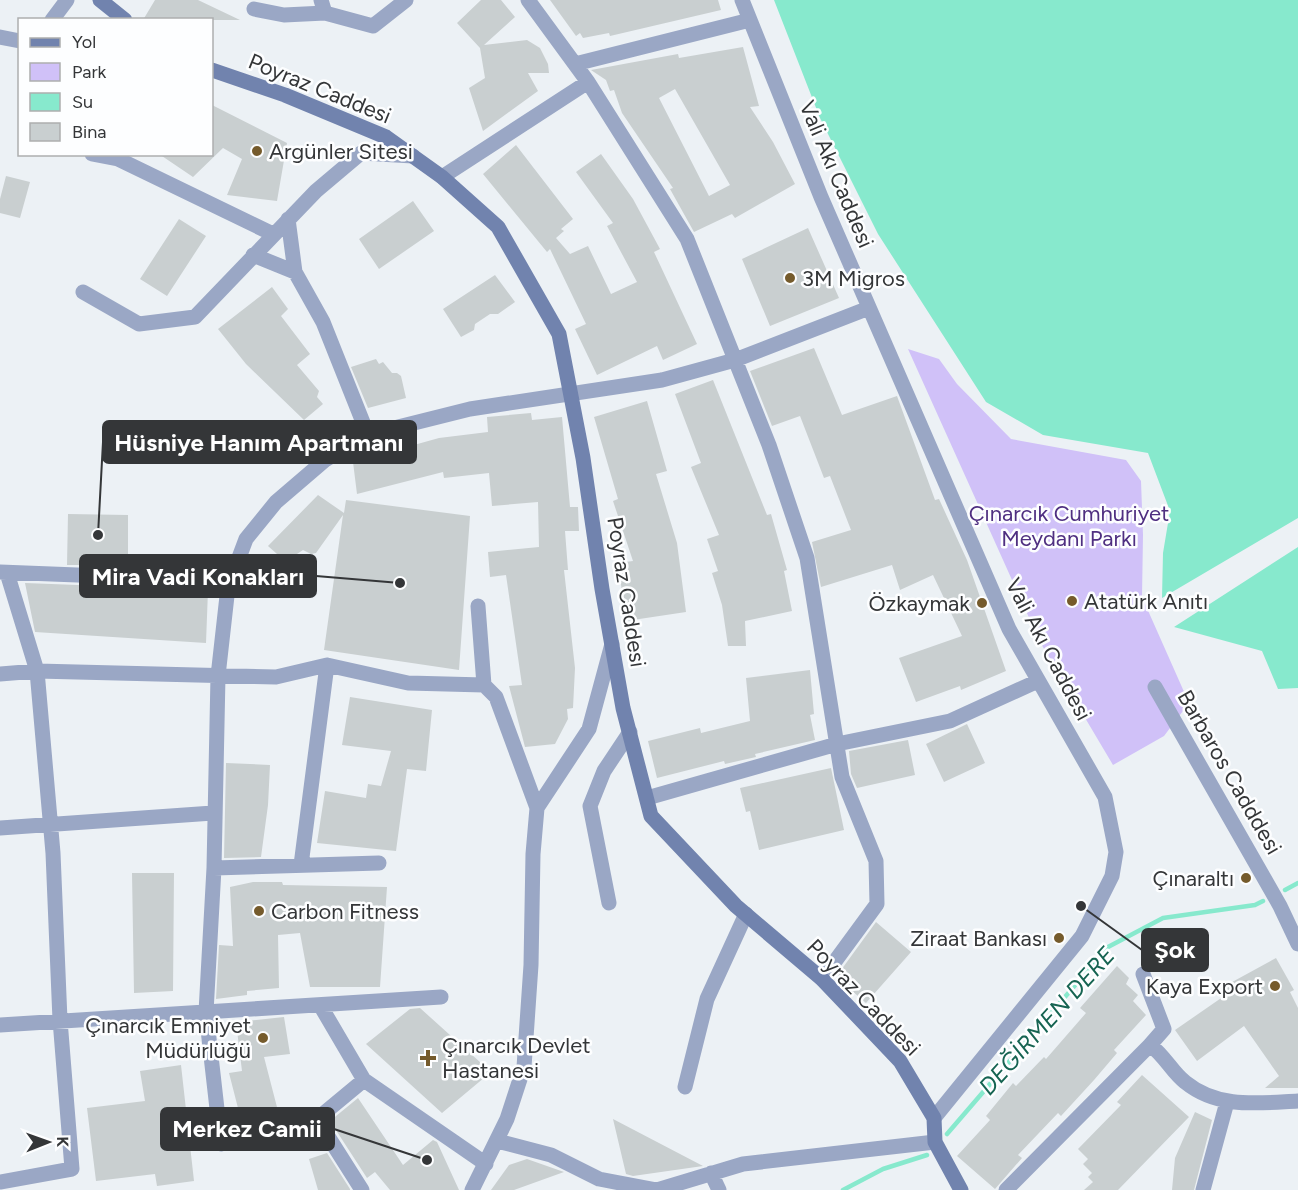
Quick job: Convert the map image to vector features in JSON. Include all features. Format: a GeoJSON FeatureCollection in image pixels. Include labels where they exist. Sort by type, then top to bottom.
{"type":"FeatureCollection","features":[{"type":"Feature","properties":{"kind":"street"},"geometry":{"type":"LineString","coordinates":[[54,18],[67,0]]}},
{"type":"Feature","properties":{"kind":"street"},"geometry":{"type":"LineString","coordinates":[[100,0],[122,18]]}},
{"type":"Feature","properties":{"kind":"street"},"geometry":{"type":"LineString","coordinates":[[254,9],[284,15],[323,6],[373,26],[406,0]]}},
{"type":"Feature","properties":{"kind":"street"},"geometry":{"type":"LineString","coordinates":[[528,0],[588,82],[687,239],[769,446],[807,558],[843,777],[876,861],[877,904],[822,979]]}},
{"type":"Feature","properties":{"kind":"street","name":"Vali Akı Caddesi"},"geometry":{"type":"LineString","coordinates":[[742,0],[821,197],[1009,629],[1105,797],[1116,852],[1112,876],[1082,936],[934,1118]]}},
{"type":"Feature","properties":{"kind":"street"},"geometry":{"type":"LineString","coordinates":[[575,64],[750,20]]}},
{"type":"Feature","properties":{"kind":"street"},"geometry":{"type":"LineString","coordinates":[[0,37],[18,41]]}},
{"type":"Feature","properties":{"kind":"street","name":"Poyraz Caddesi"},"geometry":{"type":"LineString","coordinates":[[213,70],[285,95],[386,137],[442,177],[498,227],[559,334],[612,644],[630,732],[651,816],[746,914],[822,979],[900,1062],[934,1118],[935,1142],[961,1190]]}},
{"type":"Feature","properties":{"kind":"street"},"geometry":{"type":"LineString","coordinates":[[442,177],[588,82]]}},
{"type":"Feature","properties":{"kind":"street"},"geometry":{"type":"LineString","coordinates":[[83,292],[139,324],[195,317],[316,191],[361,153],[413,156]]}},
{"type":"Feature","properties":{"kind":"street"},"geometry":{"type":"LineString","coordinates":[[102,156],[118,159],[273,234]]}},
{"type":"Feature","properties":{"kind":"street"},"geometry":{"type":"LineString","coordinates":[[288,219],[295,272],[323,322],[368,435]]}},
{"type":"Feature","properties":{"kind":"street"},"geometry":{"type":"LineString","coordinates":[[253,255],[295,272]]}},
{"type":"Feature","properties":{"kind":"street"},"geometry":{"type":"LineString","coordinates":[[221,1144],[206,1012],[214,868],[213,813],[218,676],[231,581],[246,539],[276,502],[325,460],[368,435],[470,410],[662,380],[735,360],[869,308]]}},
{"type":"Feature","properties":{"kind":"street"},"geometry":{"type":"LineString","coordinates":[[0,1182],[72,1169],[60,1020],[50,823],[36,671],[3,572],[231,581]]}},
{"type":"Feature","properties":{"kind":"street"},"geometry":{"type":"LineString","coordinates":[[472,1190],[497,1141],[524,1067],[531,965],[533,854],[537,808],[496,697],[484,685],[478,606]]}},
{"type":"Feature","properties":{"kind":"street"},"geometry":{"type":"LineString","coordinates":[[537,808],[589,729],[612,644]]}},
{"type":"Feature","properties":{"kind":"street"},"geometry":{"type":"LineString","coordinates":[[0,675],[36,671],[276,677],[327,665],[408,683],[484,685]]}},
{"type":"Feature","properties":{"kind":"street"},"geometry":{"type":"LineString","coordinates":[[301,865],[327,665]]}},
{"type":"Feature","properties":{"kind":"street"},"geometry":{"type":"LineString","coordinates":[[647,798],[837,744],[950,722],[1038,681]]}},
{"type":"Feature","properties":{"kind":"street","name":"Barbaros Cadddesi"},"geometry":{"type":"LineString","coordinates":[[1155,687],[1280,906],[1298,944]]}},
{"type":"Feature","properties":{"kind":"street"},"geometry":{"type":"LineString","coordinates":[[609,903],[590,806],[604,771],[630,732]]}},
{"type":"Feature","properties":{"kind":"street"},"geometry":{"type":"LineString","coordinates":[[0,828],[213,813]]}},
{"type":"Feature","properties":{"kind":"street"},"geometry":{"type":"LineString","coordinates":[[214,868],[379,862]]}},
{"type":"Feature","properties":{"kind":"street"},"geometry":{"type":"LineString","coordinates":[[685,1087],[707,999],[746,914]]}},
{"type":"Feature","properties":{"kind":"street"},"geometry":{"type":"LineString","coordinates":[[1006,1190],[1164,1029],[1143,974]]}},
{"type":"Feature","properties":{"kind":"street"},"geometry":{"type":"LineString","coordinates":[[0,1025],[441,997]]}},
{"type":"Feature","properties":{"kind":"street"},"geometry":{"type":"LineString","coordinates":[[320,1005],[364,1080],[486,1164]]}},
{"type":"Feature","properties":{"kind":"street"},"geometry":{"type":"LineString","coordinates":[[1150,1045],[1164,1055],[1184,1082],[1210,1098],[1227,1102],[1298,1101]]}},
{"type":"Feature","properties":{"kind":"street"},"geometry":{"type":"LineString","coordinates":[[362,1190],[317,1119],[364,1080]]}},
{"type":"Feature","properties":{"kind":"street"},"geometry":{"type":"LineString","coordinates":[[1203,1190],[1227,1102]]}},
{"type":"Feature","properties":{"kind":"street"},"geometry":{"type":"LineString","coordinates":[[497,1141],[551,1155],[599,1179],[657,1190],[743,1164],[935,1142]]}},
{"type":"Feature","properties":{"kind":"street"},"geometry":{"type":"LineString","coordinates":[[711,1173],[719,1190]]}},
{"type":"Feature","properties":{"kind":"green space","name":"Çınarcık Cumhuriyet Meydanı Parkı"},"geometry":{"type":"Polygon","coordinates":[[[908,349],[939,359],[957,384],[1011,439],[1126,460],[1141,481],[1142,597],[1189,703],[1164,736],[1113,765],[1040,642],[908,349]]]}},
{"type":"Feature","properties":{"kind":"water"},"geometry":{"type":"Polygon","coordinates":[[[774,0],[1298,0],[1298,518],[1162,598],[1163,553],[1170,511],[1148,453],[1043,435],[986,402],[878,234],[820,118],[774,0]]]}},
{"type":"Feature","properties":{"kind":"water"},"geometry":{"type":"Polygon","coordinates":[[[1298,547],[1298,688],[1278,689],[1262,651],[1174,627],[1298,547]]]}},
{"type":"Feature","properties":{"kind":"building"},"geometry":{"type":"Polygon","coordinates":[[[155,0],[198,0],[240,20],[213,20],[213,18],[144,18],[155,0]]]}},
{"type":"Feature","properties":{"kind":"building"},"geometry":{"type":"Polygon","coordinates":[[[481,0],[501,0],[515,17],[484,45],[527,40],[540,48],[548,64],[549,73],[528,73],[538,91],[483,131],[469,88],[485,78],[480,48],[457,23],[481,0]]]}},
{"type":"Feature","properties":{"kind":"building"},"geometry":{"type":"Polygon","coordinates":[[[550,0],[718,0],[721,10],[610,36],[609,33],[583,38],[580,33],[576,36],[550,0]]]}},
{"type":"Feature","properties":{"kind":"building"},"geometry":{"type":"Polygon","coordinates":[[[743,47],[759,106],[750,107],[773,142],[795,184],[735,218],[732,214],[694,232],[670,189],[673,188],[622,113],[614,90],[610,91],[606,80],[591,70],[678,54],[679,58],[743,47]],[[675,89],[659,98],[709,196],[730,185],[675,89]]]}},
{"type":"Feature","properties":{"kind":"building","name":"Argünler Sitesi"},"geometry":{"type":"Polygon","coordinates":[[[213,106],[287,143],[277,201],[227,195],[242,159],[223,148],[193,177],[162,156],[213,156],[213,106]]]}},
{"type":"Feature","properties":{"kind":"building"},"geometry":{"type":"Polygon","coordinates":[[[516,145],[573,219],[561,229],[564,231],[556,238],[570,254],[588,246],[611,294],[637,282],[607,226],[613,223],[576,172],[601,154],[633,199],[660,249],[654,252],[697,344],[663,360],[657,346],[597,375],[575,329],[586,324],[550,249],[547,252],[483,174],[516,145]]]}},
{"type":"Feature","properties":{"kind":"building"},"geometry":{"type":"Polygon","coordinates":[[[6,176],[30,182],[20,218],[0,213],[0,199],[6,176]]]}},
{"type":"Feature","properties":{"kind":"building"},"geometry":{"type":"Polygon","coordinates":[[[413,201],[434,231],[379,269],[359,239],[413,201]]]}},
{"type":"Feature","properties":{"kind":"building"},"geometry":{"type":"Polygon","coordinates":[[[179,219],[206,236],[167,296],[140,279],[179,219]]]}},
{"type":"Feature","properties":{"kind":"building","name":"3M Migros"},"geometry":{"type":"Polygon","coordinates":[[[808,228],[839,298],[770,326],[742,259],[808,228]]]}},
{"type":"Feature","properties":{"kind":"building"},"geometry":{"type":"Polygon","coordinates":[[[495,275],[515,302],[498,314],[490,314],[475,324],[474,330],[461,337],[443,309],[495,275]]]}},
{"type":"Feature","properties":{"kind":"building"},"geometry":{"type":"Polygon","coordinates":[[[272,287],[288,309],[281,316],[310,354],[297,365],[319,391],[317,397],[323,404],[304,420],[246,364],[218,329],[272,287]]]}},
{"type":"Feature","properties":{"kind":"building"},"geometry":{"type":"Polygon","coordinates":[[[814,348],[842,415],[897,396],[935,500],[939,499],[967,560],[1006,671],[961,690],[960,686],[916,702],[899,658],[962,636],[933,575],[900,590],[892,565],[821,587],[812,542],[851,530],[830,476],[824,478],[800,416],[772,426],[750,371],[814,348]]]}},
{"type":"Feature","properties":{"kind":"building"},"geometry":{"type":"Polygon","coordinates":[[[376,359],[379,364],[383,362],[392,373],[401,376],[406,398],[368,408],[351,367],[376,359]]]}},
{"type":"Feature","properties":{"kind":"building"},"geometry":{"type":"Polygon","coordinates":[[[713,380],[767,515],[771,514],[787,570],[784,571],[792,611],[745,621],[746,646],[728,646],[722,605],[712,573],[718,571],[707,539],[719,535],[691,467],[701,463],[675,394],[713,380]]]}},
{"type":"Feature","properties":{"kind":"building"},"geometry":{"type":"Polygon","coordinates":[[[647,401],[667,471],[656,474],[677,543],[686,612],[626,621],[618,563],[633,561],[613,501],[618,499],[594,417],[647,401]]]}},
{"type":"Feature","properties":{"kind":"building"},"geometry":{"type":"Polygon","coordinates":[[[531,413],[532,420],[562,417],[570,507],[578,507],[579,531],[565,531],[568,570],[564,570],[575,668],[573,708],[567,709],[568,719],[555,744],[525,747],[509,686],[522,685],[506,575],[490,577],[488,552],[539,547],[538,502],[492,506],[489,473],[444,478],[443,472],[357,494],[353,462],[439,438],[488,432],[487,417],[531,413]]]}},
{"type":"Feature","properties":{"kind":"building"},"geometry":{"type":"Polygon","coordinates":[[[318,495],[344,513],[346,500],[470,516],[459,670],[324,650],[343,515],[316,553],[311,554],[303,550],[297,554],[277,554],[268,546],[318,495]]]}},
{"type":"Feature","properties":{"kind":"building"},"geometry":{"type":"Polygon","coordinates":[[[68,514],[128,515],[128,557],[80,556],[79,565],[67,565],[68,514]]]}},
{"type":"Feature","properties":{"kind":"building"},"geometry":{"type":"Polygon","coordinates":[[[25,583],[208,590],[206,643],[35,632],[25,583]]]}},
{"type":"Feature","properties":{"kind":"building"},"geometry":{"type":"Polygon","coordinates":[[[810,670],[814,714],[810,715],[815,740],[755,754],[756,757],[725,764],[724,761],[657,778],[648,741],[700,728],[701,733],[750,721],[746,678],[810,670]]]}},
{"type":"Feature","properties":{"kind":"building"},"geometry":{"type":"Polygon","coordinates":[[[350,697],[432,710],[426,771],[407,769],[396,851],[317,843],[325,791],[366,798],[368,784],[381,786],[391,751],[342,745],[350,697]]]}},
{"type":"Feature","properties":{"kind":"building"},"geometry":{"type":"Polygon","coordinates":[[[967,724],[985,763],[944,782],[926,744],[967,724]]]}},
{"type":"Feature","properties":{"kind":"building"},"geometry":{"type":"Polygon","coordinates":[[[908,740],[915,775],[857,788],[851,774],[849,751],[908,740]]]}},
{"type":"Feature","properties":{"kind":"building"},"geometry":{"type":"Polygon","coordinates":[[[226,763],[270,765],[268,805],[261,857],[224,858],[226,763]]]}},
{"type":"Feature","properties":{"kind":"building"},"geometry":{"type":"Polygon","coordinates":[[[831,768],[844,830],[759,850],[750,811],[746,812],[740,788],[831,768]]]}},
{"type":"Feature","properties":{"kind":"building"},"geometry":{"type":"Polygon","coordinates":[[[132,873],[174,873],[173,991],[134,993],[132,873]]]}},
{"type":"Feature","properties":{"kind":"building"},"geometry":{"type":"Polygon","coordinates":[[[253,882],[282,882],[283,885],[387,887],[380,987],[310,987],[300,933],[278,935],[279,988],[247,991],[247,995],[216,999],[219,945],[233,946],[230,887],[253,882]]]}},
{"type":"Feature","properties":{"kind":"building"},"geometry":{"type":"Polygon","coordinates":[[[876,922],[911,952],[866,1003],[836,977],[876,922]]]}},
{"type":"Feature","properties":{"kind":"building"},"geometry":{"type":"Polygon","coordinates":[[[1276,958],[1294,990],[1290,992],[1298,1008],[1298,1088],[1265,1088],[1279,1076],[1244,1026],[1197,1061],[1175,1030],[1227,994],[1223,987],[1276,958]]]}},
{"type":"Feature","properties":{"kind":"building"},"geometry":{"type":"Polygon","coordinates":[[[1117,966],[1129,978],[1126,984],[1138,995],[1133,1001],[1146,1015],[1114,1050],[1117,1053],[1094,1080],[1061,1116],[1058,1113],[1018,1155],[1022,1158],[995,1189],[957,1156],[990,1120],[986,1116],[1013,1083],[1016,1086],[1044,1057],[1046,1059],[1086,1013],[1080,1008],[1117,966]]]}},
{"type":"Feature","properties":{"kind":"building","name":"Çınarcık Devlet Hastanesi"},"geometry":{"type":"Polygon","coordinates":[[[420,1008],[491,1072],[442,1113],[366,1044],[410,1009],[420,1008]]]}},
{"type":"Feature","properties":{"kind":"building"},"geometry":{"type":"Polygon","coordinates":[[[284,1017],[290,1054],[264,1057],[285,1138],[248,1147],[229,1073],[242,1071],[236,1022],[284,1017]]]}},
{"type":"Feature","properties":{"kind":"building"},"geometry":{"type":"Polygon","coordinates":[[[181,1065],[194,1181],[157,1186],[155,1174],[96,1181],[87,1108],[145,1101],[140,1071],[181,1065]]]}},
{"type":"Feature","properties":{"kind":"building"},"geometry":{"type":"Polygon","coordinates":[[[1142,1075],[1189,1117],[1118,1190],[1084,1190],[1093,1182],[1088,1177],[1092,1173],[1083,1164],[1088,1159],[1078,1149],[1121,1105],[1117,1102],[1142,1075]]]}},
{"type":"Feature","properties":{"kind":"building"},"geometry":{"type":"Polygon","coordinates":[[[358,1098],[403,1165],[433,1140],[437,1142],[459,1190],[390,1190],[375,1172],[367,1178],[330,1121],[358,1098]]]}},
{"type":"Feature","properties":{"kind":"building"},"geometry":{"type":"Polygon","coordinates":[[[1195,1112],[1212,1120],[1194,1190],[1172,1190],[1175,1158],[1195,1112]]]}},
{"type":"Feature","properties":{"kind":"building"},"geometry":{"type":"Polygon","coordinates":[[[613,1119],[703,1166],[633,1176],[626,1174],[613,1119]]]}},
{"type":"Feature","properties":{"kind":"building"},"geometry":{"type":"Polygon","coordinates":[[[327,1153],[350,1190],[318,1190],[309,1159],[327,1153]]]}},
{"type":"Feature","properties":{"kind":"building"},"geometry":{"type":"Polygon","coordinates":[[[527,1159],[564,1172],[514,1190],[491,1190],[509,1165],[527,1159]]]}},
{"type":"Feature","properties":{"kind":"waterway"},"geometry":{"type":"LineString","coordinates":[[1285,890],[1298,883]]}},
{"type":"Feature","properties":{"kind":"waterway","name":"DEĞİRMEN DERE"},"geometry":{"type":"LineString","coordinates":[[947,1134],[1108,947],[1163,918],[1255,905],[1263,901]]}},
{"type":"Feature","properties":{"kind":"waterway","name":"DEĞİRMEN DERE"},"geometry":{"type":"LineString","coordinates":[[843,1190],[883,1169],[927,1155]]}},
{"type":"Feature","properties":{"kind":"place","name":"Argünler Sitesi"},"geometry":{"type":"Point","coordinates":[257,151]}},
{"type":"Feature","properties":{"kind":"place","name":"3M Migros"},"geometry":{"type":"Point","coordinates":[790,278]}},
{"type":"Feature","properties":{"kind":"place","name":"Hüsniye Hanım Apartmanı"},"geometry":{"type":"Point","coordinates":[98,535]}},
{"type":"Feature","properties":{"kind":"place","name":"Mira Vadi Konakları"},"geometry":{"type":"Point","coordinates":[400,583]}},
{"type":"Feature","properties":{"kind":"place","name":"Atatürk Anıtı"},"geometry":{"type":"Point","coordinates":[1072,601]}},
{"type":"Feature","properties":{"kind":"place","name":"Özkaymak"},"geometry":{"type":"Point","coordinates":[982,603]}},
{"type":"Feature","properties":{"kind":"place","name":"Çınaraltı"},"geometry":{"type":"Point","coordinates":[1246,878]}},
{"type":"Feature","properties":{"kind":"place","name":"Şok"},"geometry":{"type":"Point","coordinates":[1081,906]}},
{"type":"Feature","properties":{"kind":"place","name":"Carbon Fitness"},"geometry":{"type":"Point","coordinates":[259,911]}},
{"type":"Feature","properties":{"kind":"place","name":"Ziraat Bankası"},"geometry":{"type":"Point","coordinates":[1059,938]}},
{"type":"Feature","properties":{"kind":"place","name":"Kaya Export"},"geometry":{"type":"Point","coordinates":[1275,986]}},
{"type":"Feature","properties":{"kind":"place","name":"Çınarcık Emniyet Müdürlüğü"},"geometry":{"type":"Point","coordinates":[263,1038]}},
{"type":"Feature","properties":{"kind":"place","name":"Çınarcık Devlet Hastanesi"},"geometry":{"type":"Point","coordinates":[428,1058]}},
{"type":"Feature","properties":{"kind":"place","name":"Merkez Camii"},"geometry":{"type":"Point","coordinates":[427,1160]}}]}
